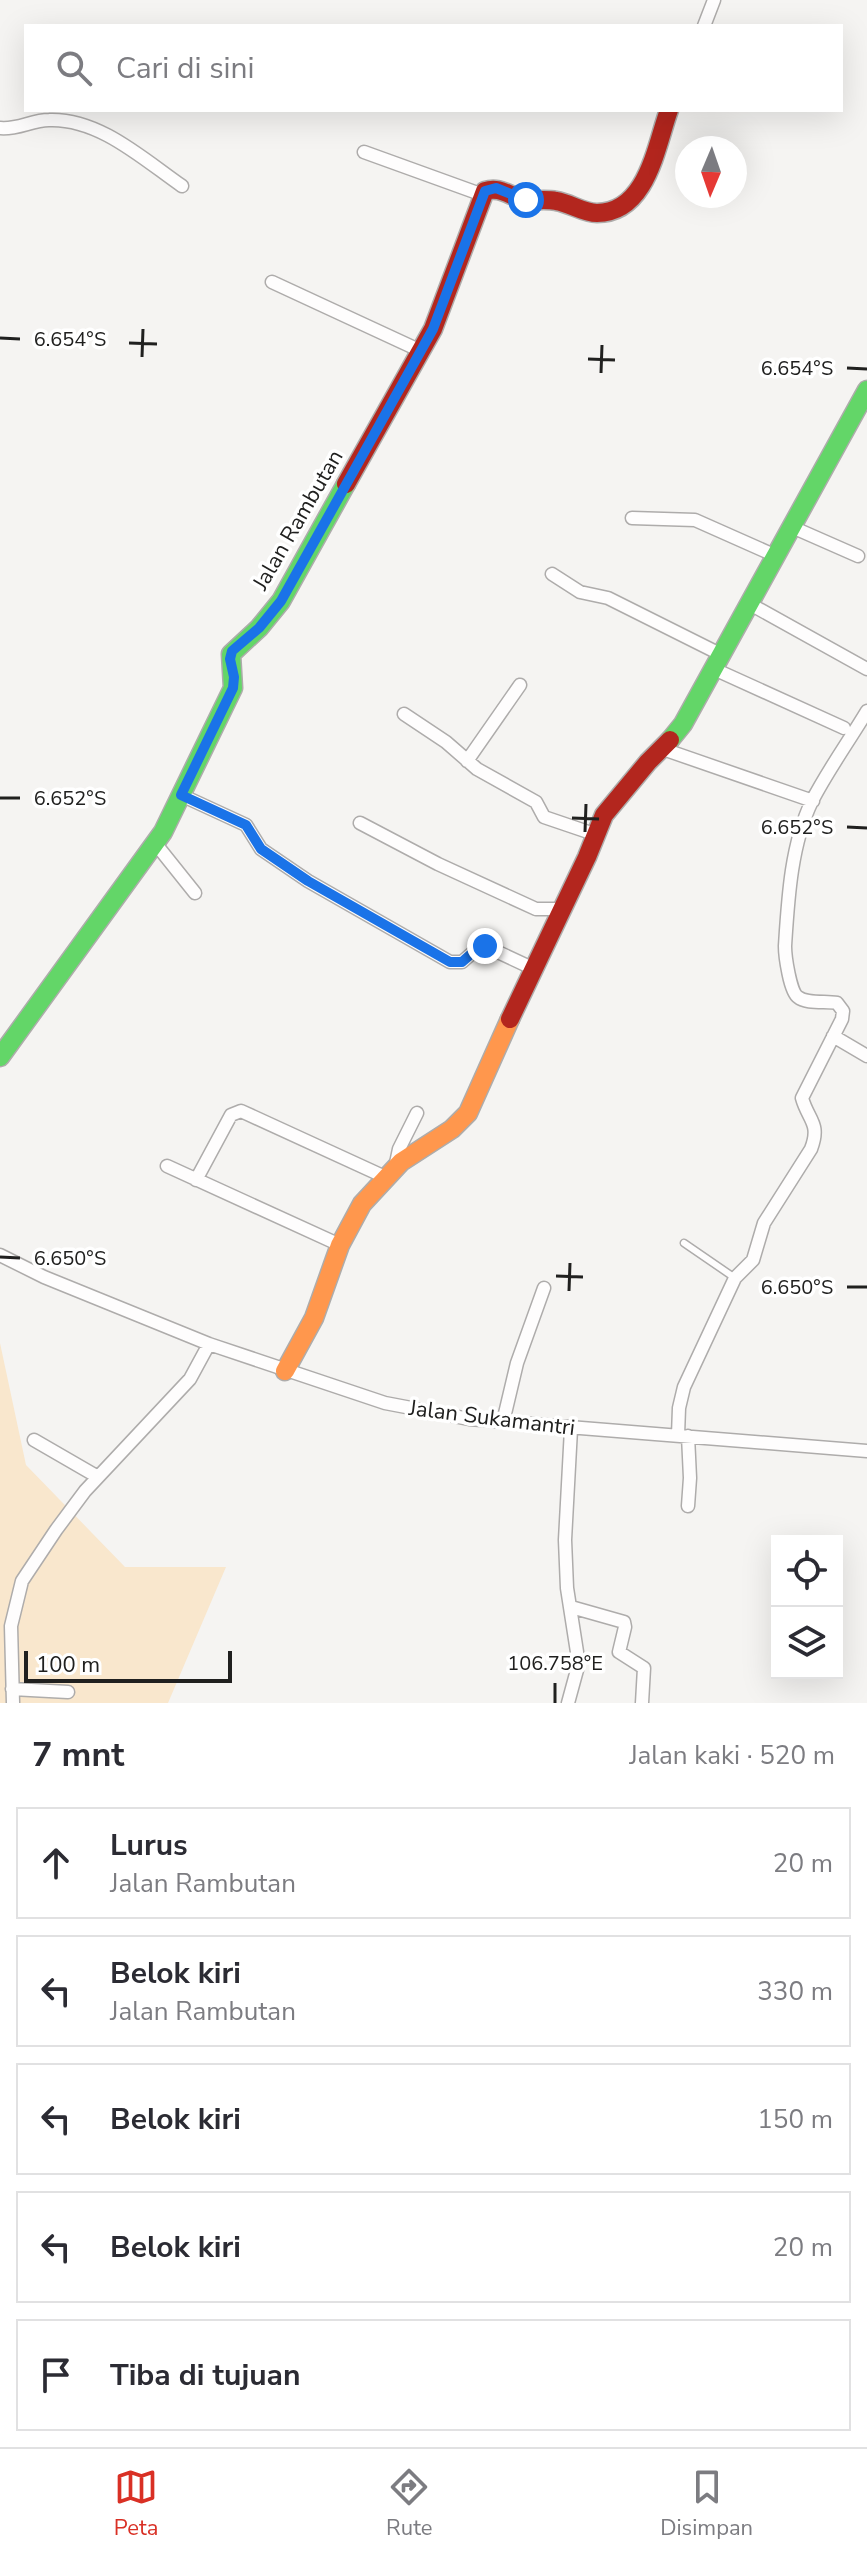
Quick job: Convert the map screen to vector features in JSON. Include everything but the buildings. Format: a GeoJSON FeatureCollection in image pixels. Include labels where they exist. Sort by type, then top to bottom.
{"type":"FeatureCollection","features":[{"type":"Feature","properties":{"kind":"street"},"geometry":{"type":"LineString","coordinates":[[705,24],[714,0]]}},
{"type":"Feature","properties":{"kind":"street"},"geometry":{"type":"LineString","coordinates":[[364,152],[483,195],[488,188],[496,188],[517,198],[558,201],[599,213],[629,204],[641,190],[667,115]]}},
{"type":"Feature","properties":{"kind":"street"},"geometry":{"type":"LineString","coordinates":[[0,128],[47,120],[79,123],[109,136],[182,186]]}},
{"type":"Feature","properties":{"kind":"street","name":"Jalan Rambutan"},"geometry":{"type":"LineString","coordinates":[[0,1057],[155,843],[233,688],[232,651],[259,628],[281,601],[421,351],[440,313],[483,195]]}},
{"type":"Feature","properties":{"kind":"street"},"geometry":{"type":"LineString","coordinates":[[272,282],[421,351]]}},
{"type":"Feature","properties":{"kind":"street"},"geometry":{"type":"LineString","coordinates":[[285,1371],[314,1318],[340,1245],[362,1204],[390,1172],[423,1146],[452,1129],[468,1113],[608,807],[683,724],[867,390]]}},
{"type":"Feature","properties":{"kind":"street"},"geometry":{"type":"LineString","coordinates":[[632,518],[695,520],[776,556]]}},
{"type":"Feature","properties":{"kind":"street"},"geometry":{"type":"LineString","coordinates":[[792,527],[858,556]]}},
{"type":"Feature","properties":{"kind":"street"},"geometry":{"type":"LineString","coordinates":[[552,574],[580,592],[608,598],[718,662],[844,728]]}},
{"type":"Feature","properties":{"kind":"street"},"geometry":{"type":"LineString","coordinates":[[750,604],[867,669]]}},
{"type":"Feature","properties":{"kind":"street"},"geometry":{"type":"LineString","coordinates":[[467,761],[520,685]]}},
{"type":"Feature","properties":{"kind":"street"},"geometry":{"type":"LineString","coordinates":[[688,1506],[679,1408],[684,1387],[735,1278],[753,1260],[764,1223],[813,1143],[815,1122],[802,1100],[842,1019],[842,1008],[837,1003],[798,998],[793,992],[785,957],[794,862],[802,829],[813,801],[867,711]]}},
{"type":"Feature","properties":{"kind":"street"},"geometry":{"type":"LineString","coordinates":[[404,714],[446,742],[467,761],[536,802],[544,817],[597,835]]}},
{"type":"Feature","properties":{"kind":"street"},"geometry":{"type":"LineString","coordinates":[[663,749],[813,801]]}},
{"type":"Feature","properties":{"kind":"street"},"geometry":{"type":"LineString","coordinates":[[181,795],[246,825],[261,849],[308,881],[450,962],[462,962],[479,947],[485,946],[532,968]]}},
{"type":"Feature","properties":{"kind":"street"},"geometry":{"type":"LineString","coordinates":[[360,823],[438,864],[536,909],[561,909]]}},
{"type":"Feature","properties":{"kind":"street"},"geometry":{"type":"LineString","coordinates":[[155,843],[195,893]]}},
{"type":"Feature","properties":{"kind":"street"},"geometry":{"type":"LineString","coordinates":[[833,1036],[867,1056]]}},
{"type":"Feature","properties":{"kind":"street"},"geometry":{"type":"LineString","coordinates":[[196,1180],[231,1115],[241,1111],[390,1172]]}},
{"type":"Feature","properties":{"kind":"street"},"geometry":{"type":"LineString","coordinates":[[390,1172],[417,1113]]}},
{"type":"Feature","properties":{"kind":"street"},"geometry":{"type":"LineString","coordinates":[[167,1166],[340,1245]]}},
{"type":"Feature","properties":{"kind":"street","name":"Jalan Sukamantri"},"geometry":{"type":"LineString","coordinates":[[0,1255],[44,1277],[209,1344],[385,1403],[469,1419],[867,1451]]}},
{"type":"Feature","properties":{"kind":"street"},"geometry":{"type":"LineString","coordinates":[[503,1422],[517,1363],[544,1288]]}},
{"type":"Feature","properties":{"kind":"street"},"geometry":{"type":"LineString","coordinates":[[13,1703],[11,1626],[22,1581],[56,1530],[98,1477],[190,1379],[209,1344]]}},
{"type":"Feature","properties":{"kind":"street"},"geometry":{"type":"LineString","coordinates":[[568,1703],[577,1661],[567,1588],[565,1540],[571,1429]]}},
{"type":"Feature","properties":{"kind":"street"},"geometry":{"type":"LineString","coordinates":[[34,1440],[98,1477]]}},
{"type":"Feature","properties":{"kind":"street"},"geometry":{"type":"LineString","coordinates":[[571,1607],[624,1622],[619,1652],[644,1668],[642,1703]]}},
{"type":"Feature","properties":{"kind":"street"},"geometry":{"type":"LineString","coordinates":[[12,1689],[68,1692]]}},
{"type":"Feature","properties":{"kind":"lane"},"geometry":{"type":"LineString","coordinates":[[684,1243],[735,1278]]}},
{"type":"Feature","properties":{"kind":"shaded area"},"geometry":{"type":"Polygon","coordinates":[[[0,1343],[26,1465],[125,1567],[226,1567],[168,1703],[0,1703],[0,1343]]]}},
{"type":"Feature","properties":{"kind":"traffic: fast"},"geometry":{"type":"LineString","coordinates":[[670,740],[683,724],[867,390]]}},
{"type":"Feature","properties":{"kind":"traffic: fast"},"geometry":{"type":"LineString","coordinates":[[0,1057],[163,832],[233,688],[231,654],[259,628],[281,601],[346,484]]}},
{"type":"Feature","properties":{"kind":"traffic: slow"},"geometry":{"type":"LineString","coordinates":[[285,1371],[314,1318],[340,1245],[362,1204],[401,1162],[452,1129],[468,1113],[510,1019]]}},
{"type":"Feature","properties":{"kind":"traffic: jam"},"geometry":{"type":"LineString","coordinates":[[346,484],[433,329],[485,191],[501,191],[526,200],[556,201],[592,213],[614,210],[628,202],[647,175],[668,112]]}},
{"type":"Feature","properties":{"kind":"traffic: jam"},"geometry":{"type":"LineString","coordinates":[[510,1019],[604,815],[670,740]]}},
{"type":"Feature","properties":{"kind":"route"},"geometry":{"type":"LineString","coordinates":[[485,946],[479,947],[462,962],[450,962],[308,881],[261,849],[246,825],[181,795],[233,688],[232,651],[259,628],[293,582],[433,329],[485,191],[496,188],[526,200]]}}]}
